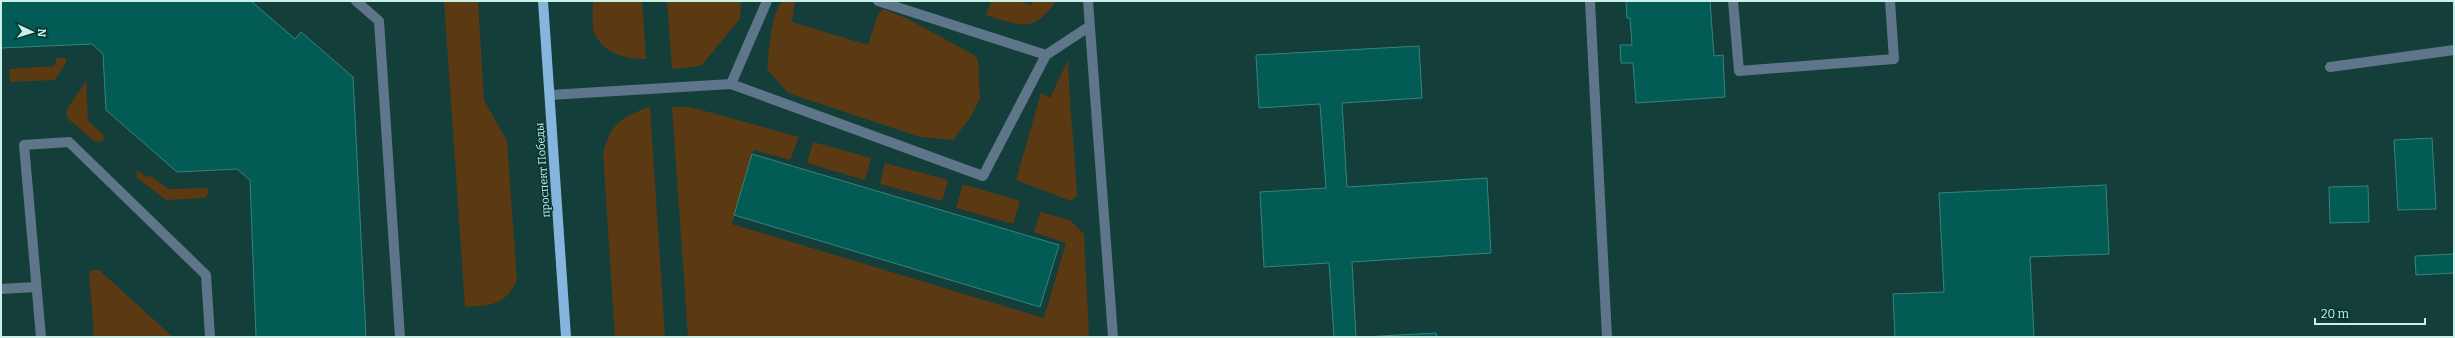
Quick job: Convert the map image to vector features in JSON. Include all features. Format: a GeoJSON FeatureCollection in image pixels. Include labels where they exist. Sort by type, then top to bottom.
{"type":"FeatureCollection","features":[{"type":"Feature","properties":{"kind":"main road","name":"проспект Победы"},"geometry":{"type":"LineString","coordinates":[[543,1],[566,337]]}},
{"type":"Feature","properties":{"kind":"lane"},"geometry":{"type":"LineString","coordinates":[[356,1],[379,21],[400,337]]}},
{"type":"Feature","properties":{"kind":"lane"},"geometry":{"type":"LineString","coordinates":[[731,84],[767,1]]}},
{"type":"Feature","properties":{"kind":"lane"},"geometry":{"type":"LineString","coordinates":[[878,1],[1046,55]]}},
{"type":"Feature","properties":{"kind":"lane"},"geometry":{"type":"LineString","coordinates":[[1088,1],[1113,337]]}},
{"type":"Feature","properties":{"kind":"lane"},"geometry":{"type":"LineString","coordinates":[[1590,1],[1607,337]]}},
{"type":"Feature","properties":{"kind":"lane"},"geometry":{"type":"LineString","coordinates":[[1733,1],[1739,71],[1894,59],[1890,1]]}},
{"type":"Feature","properties":{"kind":"lane"},"geometry":{"type":"LineString","coordinates":[[550,95],[731,84],[983,176],[1046,55],[1090,26]]}},
{"type":"Feature","properties":{"kind":"lane"},"geometry":{"type":"LineString","coordinates":[[2330,67],[2454,50]]}},
{"type":"Feature","properties":{"kind":"lane"},"geometry":{"type":"LineString","coordinates":[[41,337],[24,145],[68,142],[206,275],[210,337]]}},
{"type":"Feature","properties":{"kind":"lane"},"geometry":{"type":"LineString","coordinates":[[1,289],[36,287]]}},
{"type":"Feature","properties":{"kind":"shaded area"},"geometry":{"type":"Polygon","coordinates":[[[444,1],[478,1],[484,100],[507,141],[517,280],[512,289],[502,299],[482,306],[465,307],[444,1]]]}},
{"type":"Feature","properties":{"kind":"shaded area"},"geometry":{"type":"Polygon","coordinates":[[[593,1],[642,1],[646,59],[624,57],[611,51],[600,42],[595,35],[593,28],[593,1]]]}},
{"type":"Feature","properties":{"kind":"shaded area"},"geometry":{"type":"Polygon","coordinates":[[[667,1],[741,1],[740,19],[701,66],[672,69],[667,1]]]}},
{"type":"Feature","properties":{"kind":"shaded area"},"geometry":{"type":"Polygon","coordinates":[[[783,1],[795,1],[792,22],[868,45],[878,14],[883,9],[906,18],[974,55],[978,61],[980,99],[970,118],[953,140],[920,137],[788,93],[767,69],[773,22],[779,6],[783,1]]]}},
{"type":"Feature","properties":{"kind":"shaded area"},"geometry":{"type":"Polygon","coordinates":[[[991,1],[1019,1],[1031,5],[1033,1],[1056,1],[1048,12],[1040,19],[1033,23],[1017,24],[986,15],[991,1]]]}},
{"type":"Feature","properties":{"kind":"shaded area"},"geometry":{"type":"Polygon","coordinates":[[[57,58],[66,58],[66,63],[55,80],[10,82],[9,69],[54,66],[57,58]]]}},
{"type":"Feature","properties":{"kind":"shaded area"},"geometry":{"type":"Polygon","coordinates":[[[1068,60],[1077,196],[1071,201],[1016,180],[1041,93],[1050,98],[1068,60]]]}},
{"type":"Feature","properties":{"kind":"shaded area"},"geometry":{"type":"Polygon","coordinates":[[[86,81],[88,121],[105,136],[102,142],[94,141],[67,118],[67,109],[86,81]]]}},
{"type":"Feature","properties":{"kind":"shaded area"},"geometry":{"type":"Polygon","coordinates":[[[650,106],[665,337],[615,337],[603,153],[610,134],[619,122],[650,106]]]}},
{"type":"Feature","properties":{"kind":"shaded area"},"geometry":{"type":"Polygon","coordinates":[[[672,107],[690,107],[799,137],[790,160],[754,150],[732,224],[1044,318],[1066,243],[1034,232],[1040,212],[1070,220],[1084,234],[1089,337],[688,337],[672,107]]]}},
{"type":"Feature","properties":{"kind":"shaded area"},"geometry":{"type":"Polygon","coordinates":[[[813,142],[871,158],[865,180],[807,163],[813,142]]]}},
{"type":"Feature","properties":{"kind":"shaded area"},"geometry":{"type":"Polygon","coordinates":[[[885,163],[948,180],[942,201],[880,184],[885,163]]]}},
{"type":"Feature","properties":{"kind":"shaded area"},"geometry":{"type":"Polygon","coordinates":[[[137,170],[147,177],[151,176],[168,189],[208,188],[209,193],[205,198],[166,200],[136,177],[137,170]]]}},
{"type":"Feature","properties":{"kind":"shaded area"},"geometry":{"type":"Polygon","coordinates":[[[963,184],[1020,201],[1013,224],[956,208],[963,184]]]}},
{"type":"Feature","properties":{"kind":"shaded area"},"geometry":{"type":"Polygon","coordinates":[[[92,270],[99,270],[173,337],[94,337],[89,273],[92,270]]]}},
{"type":"Feature","properties":{"kind":"building"},"geometry":{"type":"Polygon","coordinates":[[[1,1],[251,1],[295,39],[301,32],[353,77],[366,337],[256,337],[250,180],[237,169],[177,172],[106,110],[103,54],[92,44],[1,48],[1,1]]]}},
{"type":"Feature","properties":{"kind":"building"},"geometry":{"type":"Polygon","coordinates":[[[1626,1],[1710,1],[1714,56],[1723,55],[1725,97],[1636,103],[1633,63],[1621,63],[1620,45],[1632,45],[1630,18],[1627,18],[1626,1]]]}},
{"type":"Feature","properties":{"kind":"building"},"geometry":{"type":"Polygon","coordinates":[[[1419,46],[1422,98],[1342,103],[1347,187],[1487,178],[1491,253],[1352,262],[1356,337],[1334,337],[1329,263],[1264,267],[1260,192],[1326,188],[1320,104],[1259,108],[1256,55],[1419,46]]]}},
{"type":"Feature","properties":{"kind":"building"},"geometry":{"type":"Polygon","coordinates":[[[2432,138],[2436,209],[2398,210],[2394,140],[2432,138]]]}},
{"type":"Feature","properties":{"kind":"building"},"geometry":{"type":"Polygon","coordinates":[[[752,154],[1059,245],[1040,307],[734,215],[752,154]]]}},
{"type":"Feature","properties":{"kind":"building"},"geometry":{"type":"Polygon","coordinates":[[[2106,185],[2109,254],[2030,257],[2034,337],[1895,337],[1893,294],[1944,292],[1939,193],[2106,185]]]}},
{"type":"Feature","properties":{"kind":"building"},"geometry":{"type":"Polygon","coordinates":[[[2368,186],[2369,222],[2330,223],[2329,187],[2368,186]]]}},
{"type":"Feature","properties":{"kind":"building"},"geometry":{"type":"Polygon","coordinates":[[[2454,254],[2454,273],[2416,275],[2415,256],[2454,254]]]}},
{"type":"Feature","properties":{"kind":"building"},"geometry":{"type":"Polygon","coordinates":[[[1436,333],[1437,337],[1363,337],[1436,333]]]}}]}
